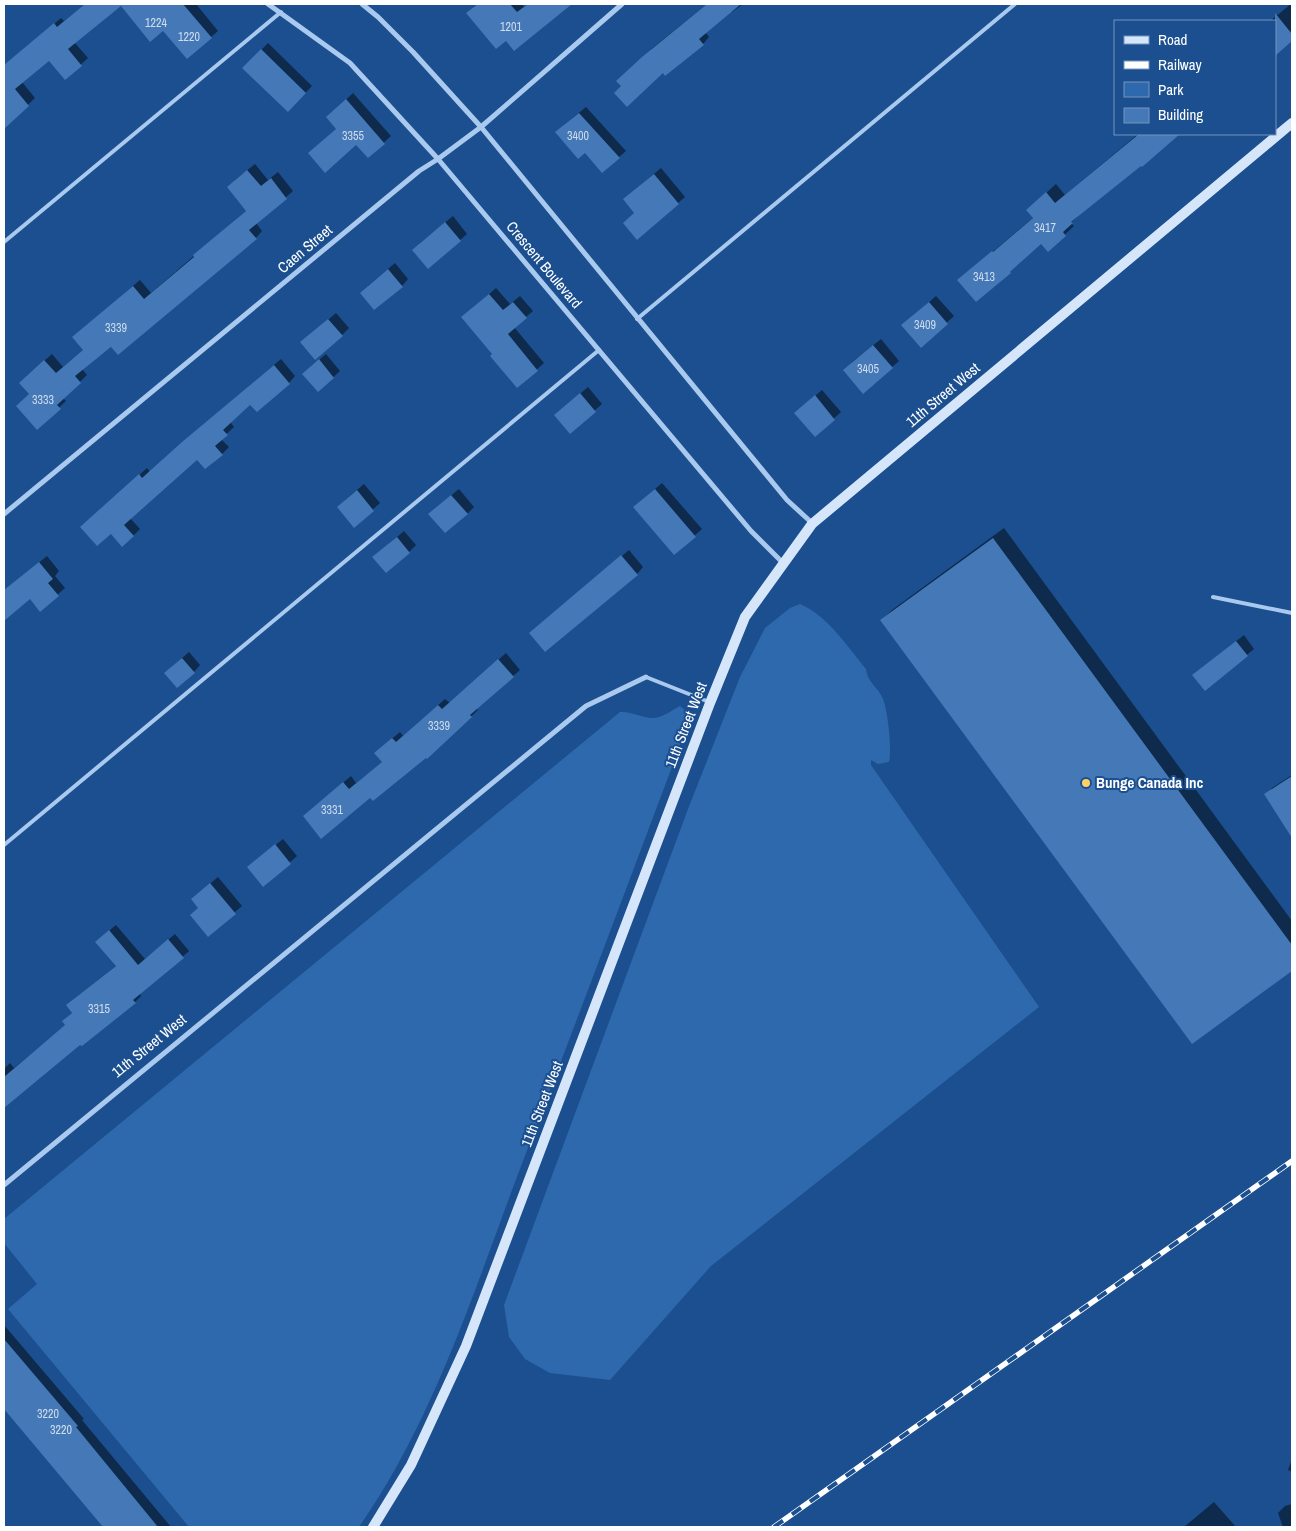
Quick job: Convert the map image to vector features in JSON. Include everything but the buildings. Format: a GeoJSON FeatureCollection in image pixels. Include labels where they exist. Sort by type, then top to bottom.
{"type":"FeatureCollection","features":[{"type":"Feature","properties":{"kind":"main road","name":"11th Street West"},"geometry":{"type":"LineString","coordinates":[[373,1527],[411,1465],[466,1346],[710,703],[745,617],[812,524],[1292,123]]}},
{"type":"Feature","properties":{"kind":"street","name":"Crescent Boulevard"},"geometry":{"type":"LineString","coordinates":[[268,4],[350,63],[438,159],[750,531],[783,563]]}},
{"type":"Feature","properties":{"kind":"street"},"geometry":{"type":"LineString","coordinates":[[362,4],[413,52],[481,127],[787,500],[812,524]]}},
{"type":"Feature","properties":{"kind":"street","name":"Caen Street"},"geometry":{"type":"LineString","coordinates":[[4,514],[419,171],[481,127],[622,4]]}},
{"type":"Feature","properties":{"kind":"street","name":"11th Street West"},"geometry":{"type":"LineString","coordinates":[[4,1185],[586,706],[646,676]]}},
{"type":"Feature","properties":{"kind":"lane"},"geometry":{"type":"LineString","coordinates":[[637,319],[1015,4]]}},
{"type":"Feature","properties":{"kind":"lane"},"geometry":{"type":"LineString","coordinates":[[4,242],[281,12]]}},
{"type":"Feature","properties":{"kind":"lane"},"geometry":{"type":"LineString","coordinates":[[4,845],[599,350]]}},
{"type":"Feature","properties":{"kind":"lane"},"geometry":{"type":"LineString","coordinates":[[1213,597],[1292,613]]}},
{"type":"Feature","properties":{"kind":"lane"},"geometry":{"type":"LineString","coordinates":[[646,676],[710,703]]}},
{"type":"Feature","properties":{"kind":"green space"},"geometry":{"type":"Polygon","coordinates":[[[800,604],[810,609],[828,624],[866,669],[870,681],[883,699],[890,740],[889,762],[878,764],[871,760],[871,765],[1039,1007],[711,1266],[610,1380],[550,1373],[525,1359],[509,1337],[504,1305],[688,809],[740,677],[765,628],[790,608],[800,604]]]}},
{"type":"Feature","properties":{"kind":"green space"},"geometry":{"type":"Polygon","coordinates":[[[680,706],[687,712],[691,722],[681,743],[448,1360],[408,1446],[385,1487],[359,1527],[189,1527],[8,1309],[37,1284],[4,1243],[4,1219],[620,712],[654,718],[680,706]]]}},
{"type":"Feature","properties":{"kind":"railway"},"geometry":{"type":"LineString","coordinates":[[774,1527],[1292,1161]]}},
{"type":"Feature","properties":{"kind":"place","name":"Bunge Canada Inc"},"geometry":{"type":"Point","coordinates":[1086,783]}}]}
